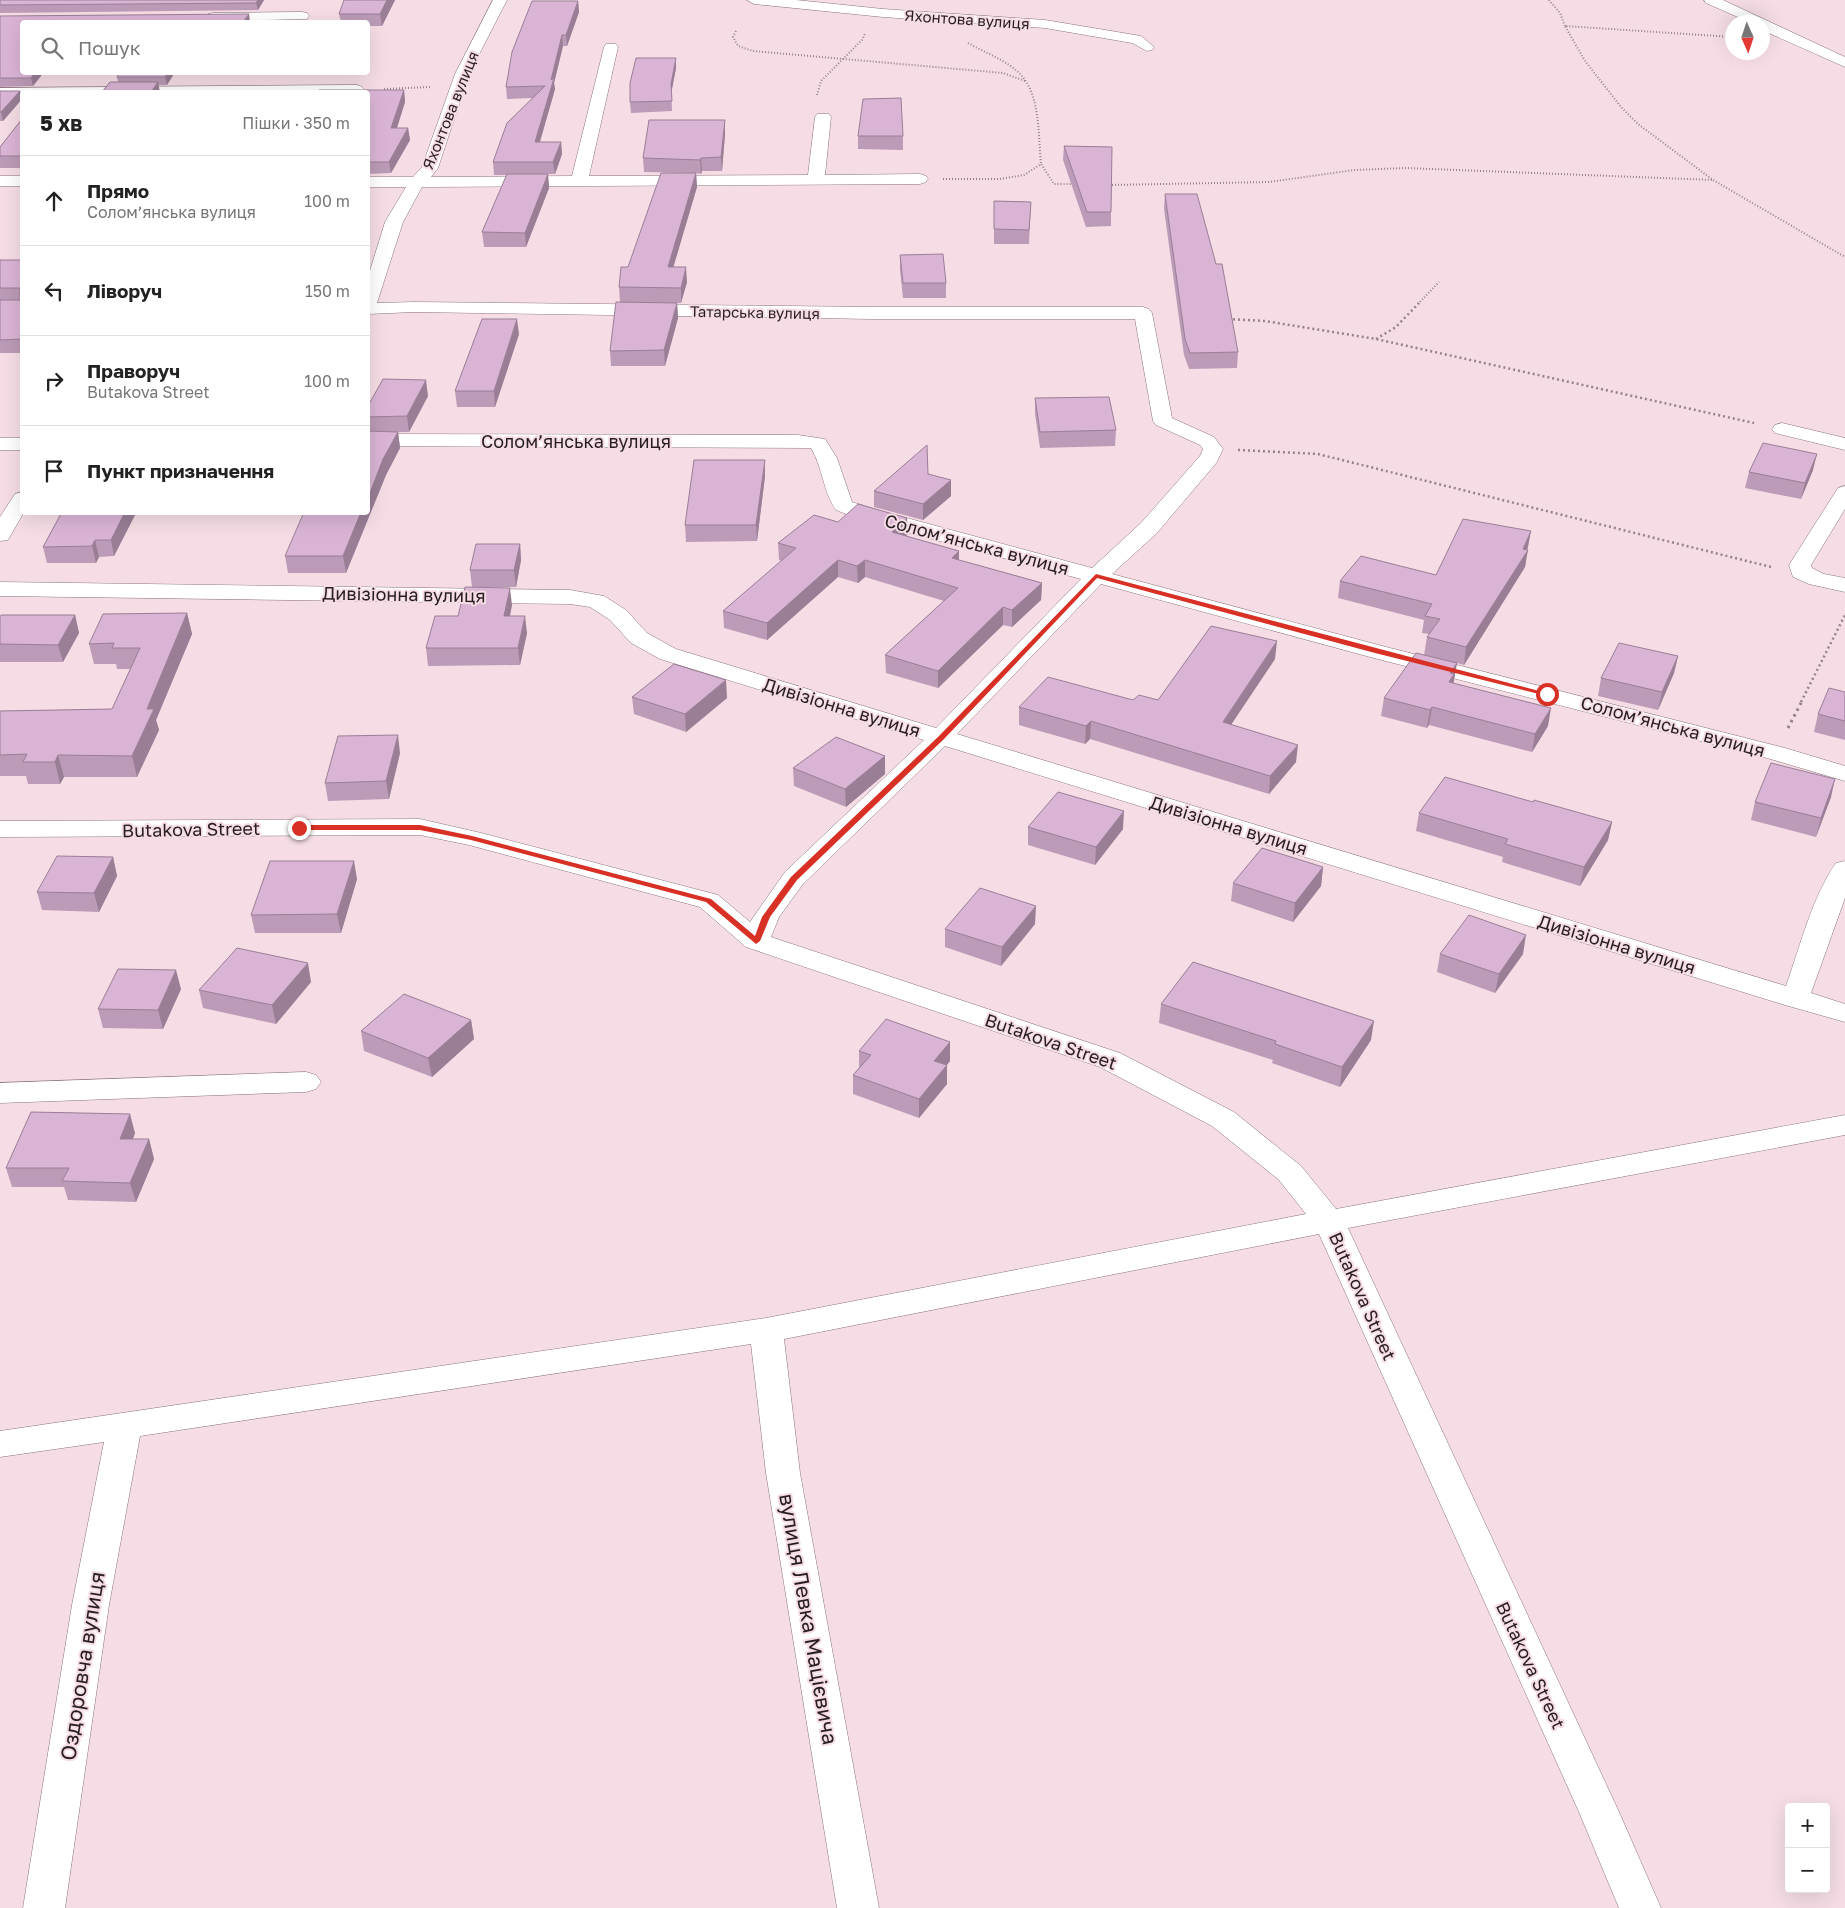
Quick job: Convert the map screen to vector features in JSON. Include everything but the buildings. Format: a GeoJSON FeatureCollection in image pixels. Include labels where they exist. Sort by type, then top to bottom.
{"type":"FeatureCollection","features":[{"type":"Feature","properties":{"kind":"street"},"geometry":{"type":"LineString","coordinates":[[195,17],[301,19],[307,0]]}},
{"type":"Feature","properties":{"kind":"street","name":"Яхонтова вулиця"},"geometry":{"type":"LineString","coordinates":[[370,297],[394,222],[416,183],[430,168],[457,87],[500,0]]}},
{"type":"Feature","properties":{"kind":"street","name":"Яхонтова вулиця"},"geometry":{"type":"LineString","coordinates":[[754,0],[878,12],[1045,24],[1136,39],[1147,46]]}},
{"type":"Feature","properties":{"kind":"street"},"geometry":{"type":"LineString","coordinates":[[1711,0],[1744,15]]}},
{"type":"Feature","properties":{"kind":"street"},"geometry":{"type":"LineString","coordinates":[[1770,27],[1845,62]]}},
{"type":"Feature","properties":{"kind":"street"},"geometry":{"type":"LineString","coordinates":[[579,182],[600,100],[611,47]]}},
{"type":"Feature","properties":{"kind":"street"},"geometry":{"type":"LineString","coordinates":[[270,90],[277,75]]}},
{"type":"Feature","properties":{"kind":"street"},"geometry":{"type":"LineString","coordinates":[[0,93],[20,93]]}},
{"type":"Feature","properties":{"kind":"street"},"geometry":{"type":"LineString","coordinates":[[816,181],[823,117]]}},
{"type":"Feature","properties":{"kind":"street"},"geometry":{"type":"LineString","coordinates":[[370,182],[920,179]]}},
{"type":"Feature","properties":{"kind":"street"},"geometry":{"type":"LineString","coordinates":[[0,181],[20,180]]}},
{"type":"Feature","properties":{"kind":"street","name":"Татарська вулиця"},"geometry":{"type":"LineString","coordinates":[[370,309],[414,307],[874,314],[1143,313],[1163,421],[1207,441],[1213,449]]}},
{"type":"Feature","properties":{"kind":"street"},"geometry":{"type":"LineString","coordinates":[[1782,429],[1845,444]]}},
{"type":"Feature","properties":{"kind":"street","name":"Соломʼянська вулиця"},"geometry":{"type":"LineString","coordinates":[[370,440],[798,440],[818,443],[827,458],[836,494],[843,506],[937,535],[1378,652],[1776,753],[1845,774]]}},
{"type":"Feature","properties":{"kind":"street"},"geometry":{"type":"LineString","coordinates":[[0,444],[20,444]]}},
{"type":"Feature","properties":{"kind":"street"},"geometry":{"type":"LineString","coordinates":[[756,941],[766,917],[794,878],[941,737],[1096,576],[1149,528],[1210,458],[1213,449]]}},
{"type":"Feature","properties":{"kind":"street"},"geometry":{"type":"LineString","coordinates":[[1845,492],[1800,565],[1800,572],[1817,579],[1845,586]]}},
{"type":"Feature","properties":{"kind":"street"},"geometry":{"type":"LineString","coordinates":[[0,535],[20,501]]}},
{"type":"Feature","properties":{"kind":"street","name":"Дивізіонна вулиця"},"geometry":{"type":"LineString","coordinates":[[0,589],[579,598],[596,601],[618,615],[640,638],[668,654],[1845,1014]]}},
{"type":"Feature","properties":{"kind":"street","name":"Butakova Street"},"geometry":{"type":"LineString","coordinates":[[0,829],[420,828],[472,838],[709,900],[756,941],[1110,1060],[1223,1119],[1290,1173],[1329,1221],[1599,1812],[1640,1908]]}},
{"type":"Feature","properties":{"kind":"street"},"geometry":{"type":"LineString","coordinates":[[1795,999],[1829,904],[1845,869]]}},
{"type":"Feature","properties":{"kind":"street"},"geometry":{"type":"LineString","coordinates":[[0,1093],[306,1082]]}},
{"type":"Feature","properties":{"kind":"street"},"geometry":{"type":"LineString","coordinates":[[0,1444],[766,1330],[1329,1221],[1845,1125]]}},
{"type":"Feature","properties":{"kind":"street","name":"вулиця Левка Мацієвича"},"geometry":{"type":"LineString","coordinates":[[766,1330],[783,1473],[858,1908]]}},
{"type":"Feature","properties":{"kind":"street","name":"Оздоровча вулиця"},"geometry":{"type":"LineString","coordinates":[[44,1908],[87,1634],[112,1487],[125,1425]]}},
{"type":"Feature","properties":{"kind":"path"},"geometry":{"type":"LineString","coordinates":[[1549,0],[1560,13],[1565,26],[1585,61],[1621,107],[1638,124],[1713,180],[1845,257]]}},
{"type":"Feature","properties":{"kind":"path"},"geometry":{"type":"LineString","coordinates":[[823,117],[814,104],[821,81],[862,40],[878,12]]}},
{"type":"Feature","properties":{"kind":"path"},"geometry":{"type":"LineString","coordinates":[[1565,26],[1725,37]]}},
{"type":"Feature","properties":{"kind":"path"},"geometry":{"type":"LineString","coordinates":[[736,31],[733,37],[738,46],[753,51],[1003,73],[1025,81]]}},
{"type":"Feature","properties":{"kind":"path"},"geometry":{"type":"LineString","coordinates":[[966,42],[1021,75],[1031,89],[1041,164],[1054,184],[1082,184]]}},
{"type":"Feature","properties":{"kind":"path"},"geometry":{"type":"LineString","coordinates":[[358,90],[457,87]]}},
{"type":"Feature","properties":{"kind":"path"},"geometry":{"type":"LineString","coordinates":[[920,179],[1000,179],[1024,175],[1041,164]]}},
{"type":"Feature","properties":{"kind":"path"},"geometry":{"type":"LineString","coordinates":[[1101,185],[1269,182],[1354,170],[1406,168],[1713,180]]}},
{"type":"Feature","properties":{"kind":"path"},"geometry":{"type":"LineString","coordinates":[[1376,339],[1396,327],[1439,282]]}},
{"type":"Feature","properties":{"kind":"path"},"geometry":{"type":"LineString","coordinates":[[1227,319],[1265,321],[1376,339],[1782,429]]}},
{"type":"Feature","properties":{"kind":"path"},"geometry":{"type":"LineString","coordinates":[[1213,449],[1318,454],[1817,579]]}},
{"type":"Feature","properties":{"kind":"path"},"geometry":{"type":"LineString","coordinates":[[1776,753],[1845,615]]}},
{"type":"Feature","properties":{"kind":"route"},"geometry":{"type":"LineString","coordinates":[[299,828],[420,828],[472,838],[709,900],[756,941],[766,917],[794,878],[941,737],[1096,576],[1378,652],[1547,694]]}}]}
